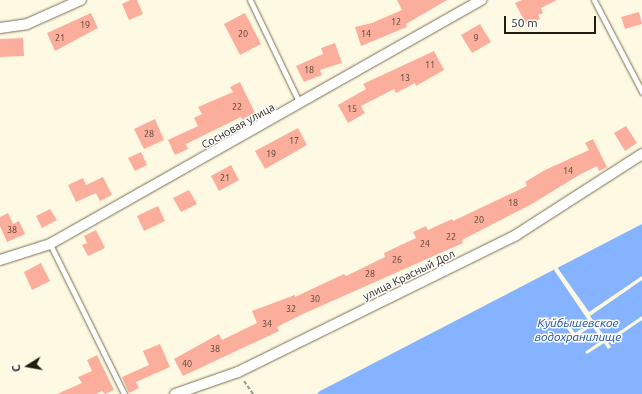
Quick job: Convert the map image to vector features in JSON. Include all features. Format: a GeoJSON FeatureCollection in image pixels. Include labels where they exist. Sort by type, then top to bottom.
{"type":"FeatureCollection","features":[{"type":"Feature","properties":{"kind":"street"},"geometry":{"type":"LineString","coordinates":[[0,28],[27,24],[81,0]]}},
{"type":"Feature","properties":{"kind":"street","name":"Сосновая улица"},"geometry":{"type":"LineString","coordinates":[[0,260],[50,244],[300,105],[482,0]]}},
{"type":"Feature","properties":{"kind":"street","name":"улица Красный Дол"},"geometry":{"type":"LineString","coordinates":[[175,394],[238,372],[516,235],[642,154]]}},
{"type":"Feature","properties":{"kind":"lane"},"geometry":{"type":"LineString","coordinates":[[250,0],[300,105]]}},
{"type":"Feature","properties":{"kind":"lane"},"geometry":{"type":"LineString","coordinates":[[594,0],[642,92]]}},
{"type":"Feature","properties":{"kind":"lane"},"geometry":{"type":"LineString","coordinates":[[50,244],[124,394]]}},
{"type":"Feature","properties":{"kind":"path"},"geometry":{"type":"LineString","coordinates":[[238,372],[253,394]]}},
{"type":"Feature","properties":{"kind":"water","name":"Куйбышевское водохранилище"},"geometry":{"type":"Polygon","coordinates":[[[642,224],[642,394],[317,394],[320,391],[642,224]]]}},
{"type":"Feature","properties":{"kind":"pier"},"geometry":{"type":"Polygon","coordinates":[[[557,267],[589,312],[642,276],[642,280],[590,316],[607,340],[642,316],[642,320],[608,343],[611,347],[608,349],[604,343],[587,354],[585,352],[602,340],[592,326],[574,338],[563,323],[566,321],[575,333],[590,323],[554,270],[557,267]]]}},
{"type":"Feature","properties":{"kind":"building"},"geometry":{"type":"Polygon","coordinates":[[[130,0],[137,0],[143,14],[129,20],[122,4],[130,0]]]}},
{"type":"Feature","properties":{"kind":"building"},"geometry":{"type":"Polygon","coordinates":[[[397,0],[447,0],[406,24],[407,27],[361,46],[355,27],[372,23],[402,10],[397,0]]]}},
{"type":"Feature","properties":{"kind":"building"},"geometry":{"type":"Polygon","coordinates":[[[522,0],[557,0],[541,8],[543,13],[538,15],[540,19],[527,26],[515,3],[522,0]]]}},
{"type":"Feature","properties":{"kind":"building"},"geometry":{"type":"Polygon","coordinates":[[[639,12],[642,24],[625,29],[621,17],[639,12]]]}},
{"type":"Feature","properties":{"kind":"building"},"geometry":{"type":"Polygon","coordinates":[[[91,13],[98,28],[55,51],[47,33],[91,13]]]}},
{"type":"Feature","properties":{"kind":"building"},"geometry":{"type":"Polygon","coordinates":[[[245,13],[261,44],[240,55],[224,24],[245,13]]]}},
{"type":"Feature","properties":{"kind":"building"},"geometry":{"type":"Polygon","coordinates":[[[480,24],[491,42],[472,53],[461,35],[480,24]]]}},
{"type":"Feature","properties":{"kind":"building"},"geometry":{"type":"Polygon","coordinates":[[[23,38],[24,56],[0,57],[0,39],[23,38]]]}},
{"type":"Feature","properties":{"kind":"building"},"geometry":{"type":"Polygon","coordinates":[[[335,43],[342,63],[320,70],[322,75],[304,82],[296,66],[323,54],[321,48],[335,43]]]}},
{"type":"Feature","properties":{"kind":"building"},"geometry":{"type":"Polygon","coordinates":[[[434,51],[444,70],[416,86],[415,83],[396,93],[394,89],[361,106],[365,113],[348,123],[338,105],[366,89],[363,84],[434,51]]]}},
{"type":"Feature","properties":{"kind":"building"},"geometry":{"type":"Polygon","coordinates":[[[240,82],[256,115],[243,121],[241,117],[186,144],[188,149],[175,155],[168,140],[198,126],[194,118],[202,114],[198,107],[233,92],[230,87],[240,82]]]}},
{"type":"Feature","properties":{"kind":"building"},"geometry":{"type":"Polygon","coordinates":[[[155,119],[164,140],[144,149],[134,129],[155,119]]]}},
{"type":"Feature","properties":{"kind":"building"},"geometry":{"type":"Polygon","coordinates":[[[626,126],[637,143],[625,151],[614,133],[626,126]]]}},
{"type":"Feature","properties":{"kind":"building"},"geometry":{"type":"Polygon","coordinates":[[[298,128],[307,145],[265,169],[255,151],[298,128]]]}},
{"type":"Feature","properties":{"kind":"building"},"geometry":{"type":"Polygon","coordinates":[[[593,139],[607,167],[599,171],[597,166],[530,205],[462,240],[463,243],[303,314],[277,327],[279,331],[183,376],[174,359],[219,334],[222,340],[257,323],[252,311],[295,295],[295,297],[344,274],[346,276],[385,257],[384,253],[416,238],[413,232],[426,226],[428,230],[452,219],[453,221],[527,186],[525,182],[545,170],[589,150],[585,143],[593,139]]]}},
{"type":"Feature","properties":{"kind":"building"},"geometry":{"type":"Polygon","coordinates":[[[141,152],[147,165],[135,171],[128,158],[141,152]]]}},
{"type":"Feature","properties":{"kind":"building"},"geometry":{"type":"Polygon","coordinates":[[[231,165],[239,180],[219,191],[211,176],[231,165]]]}},
{"type":"Feature","properties":{"kind":"building"},"geometry":{"type":"Polygon","coordinates":[[[103,177],[112,195],[100,201],[96,193],[76,202],[68,185],[83,178],[86,185],[103,177]]]}},
{"type":"Feature","properties":{"kind":"building"},"geometry":{"type":"Polygon","coordinates":[[[189,190],[197,204],[181,212],[173,198],[189,190]]]}},
{"type":"Feature","properties":{"kind":"building"},"geometry":{"type":"Polygon","coordinates":[[[158,206],[165,221],[144,231],[137,216],[158,206]]]}},
{"type":"Feature","properties":{"kind":"building"},"geometry":{"type":"Polygon","coordinates":[[[50,209],[57,220],[42,228],[36,216],[50,209]]]}},
{"type":"Feature","properties":{"kind":"building"},"geometry":{"type":"Polygon","coordinates":[[[8,213],[13,224],[19,221],[25,234],[7,242],[0,226],[0,217],[8,213]]]}},
{"type":"Feature","properties":{"kind":"building"},"geometry":{"type":"Polygon","coordinates":[[[96,230],[105,248],[88,256],[82,245],[87,243],[84,236],[96,230]]]}},
{"type":"Feature","properties":{"kind":"building"},"geometry":{"type":"Polygon","coordinates":[[[41,263],[50,281],[32,290],[24,272],[41,263]]]}},
{"type":"Feature","properties":{"kind":"building"},"geometry":{"type":"Polygon","coordinates":[[[160,344],[170,367],[136,382],[139,388],[129,393],[122,377],[149,365],[143,351],[160,344]]]}},
{"type":"Feature","properties":{"kind":"building"},"geometry":{"type":"Polygon","coordinates":[[[97,355],[114,390],[105,394],[102,391],[96,394],[57,394],[82,383],[78,377],[92,371],[87,360],[97,355]]]}}]}
